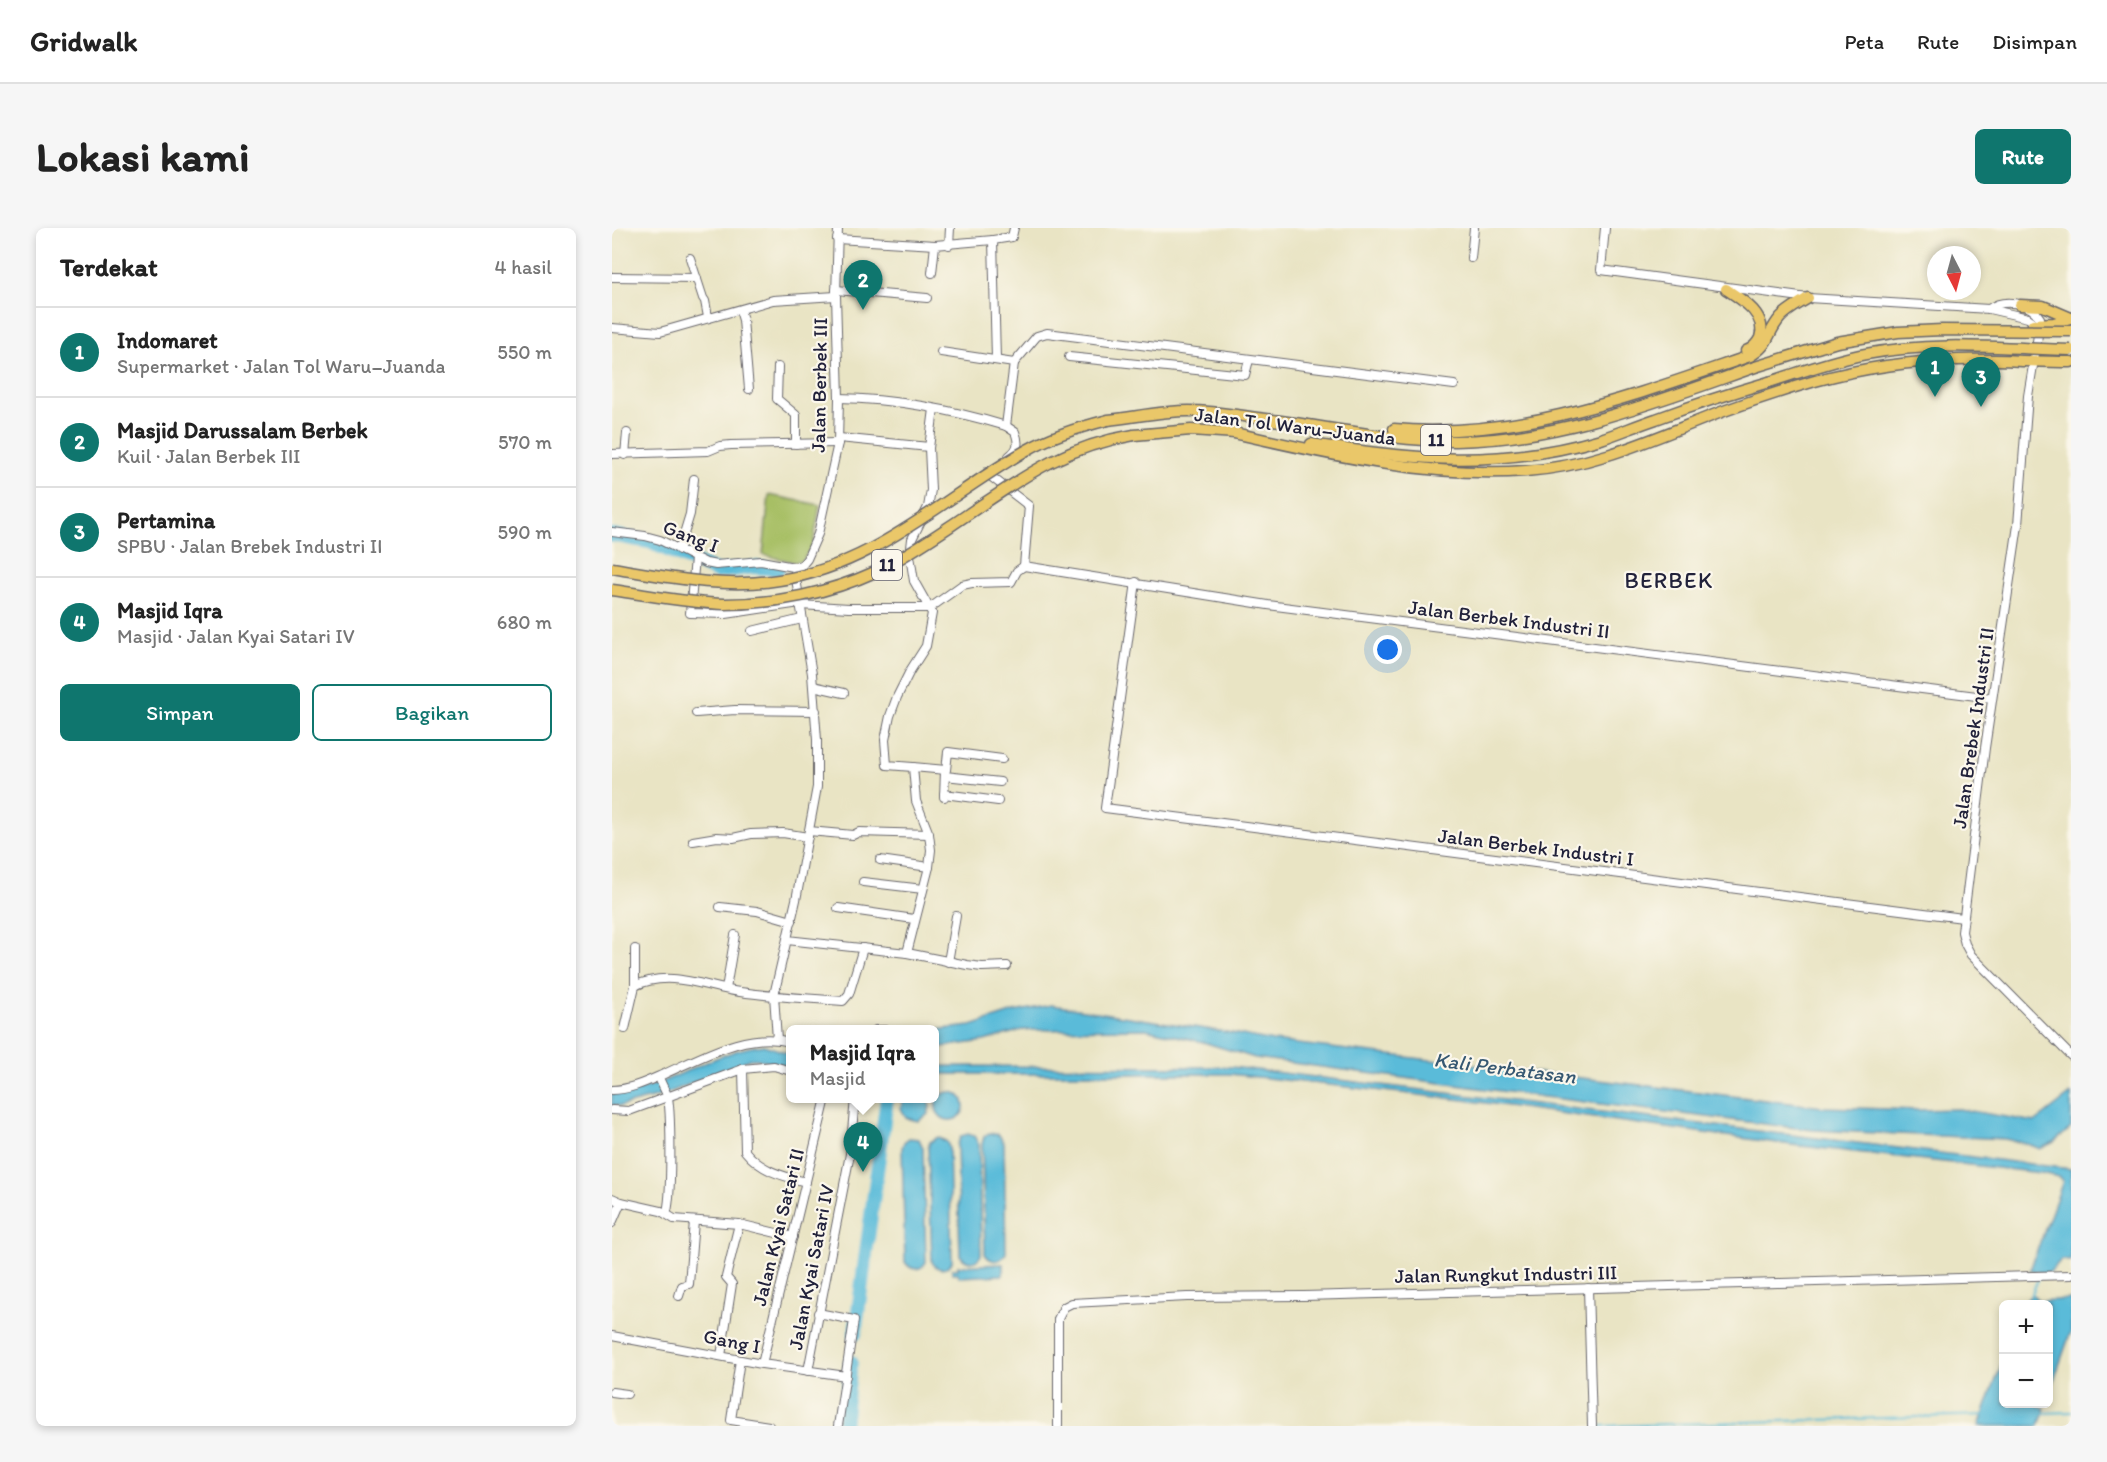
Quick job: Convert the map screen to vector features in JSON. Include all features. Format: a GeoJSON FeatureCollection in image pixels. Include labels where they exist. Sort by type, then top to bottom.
{"type":"FeatureCollection","features":[{"type":"Feature","properties":{"kind":"highway"},"geometry":{"type":"LineString","coordinates":[[1652,390],[1679,375],[1741,354],[1756,344],[1761,332],[1761,324],[1756,314],[1745,302],[1726,288]]}},
{"type":"Feature","properties":{"kind":"highway"},"geometry":{"type":"LineString","coordinates":[[1248,416],[1298,418],[1405,430],[1469,429],[1568,414],[1652,390],[1756,353],[1763,348],[1777,321],[1808,298]]}},
{"type":"Feature","properties":{"kind":"highway"},"geometry":{"type":"LineString","coordinates":[[2020,305],[2043,306],[2070,318]]}},
{"type":"Feature","properties":{"kind":"highway"},"geometry":{"type":"LineString","coordinates":[[2037,326],[2070,318]]}},
{"type":"Feature","properties":{"kind":"highway","name":"Jalan Tol Waru–Juanda"},"geometry":{"type":"LineString","coordinates":[[612,568],[710,582],[752,583],[805,575],[858,556],[907,530],[1029,448],[1108,420],[1189,411],[1248,416],[1423,439],[1457,441],[1503,439],[1541,434],[1590,422],[1837,342],[1898,332],[2071,331]]}},
{"type":"Feature","properties":{"kind":"highway","name":"Jalan Tol Waru–Juanda"},"geometry":{"type":"LineString","coordinates":[[612,590],[669,599],[725,604],[773,601],[817,592],[874,572],[898,559],[1036,469],[1081,448],[1110,439],[1134,435],[1191,430],[1230,432],[1394,456],[1464,460],[1506,457],[1549,451],[1601,439],[1724,395],[1867,353],[1942,347],[2071,350]]}},
{"type":"Feature","properties":{"kind":"highway"},"geometry":{"type":"LineString","coordinates":[[1230,432],[1326,454],[1432,470],[1484,473],[1528,471],[1593,460],[1614,454],[1648,443],[1725,411],[1851,371],[1879,366],[1949,360],[2071,363]]}},
{"type":"Feature","properties":{"kind":"street","name":"Jalan Berbek III"},"geometry":{"type":"LineString","coordinates":[[794,567],[802,565],[814,547],[838,440],[836,293],[838,228]]}},
{"type":"Feature","properties":{"kind":"street"},"geometry":{"type":"LineString","coordinates":[[950,228],[950,245]]}},
{"type":"Feature","properties":{"kind":"street"},"geometry":{"type":"LineString","coordinates":[[837,239],[935,246],[1012,237],[1014,228]]}},
{"type":"Feature","properties":{"kind":"street"},"geometry":{"type":"LineString","coordinates":[[1471,258],[1474,228]]}},
{"type":"Feature","properties":{"kind":"street"},"geometry":{"type":"LineString","coordinates":[[1605,228],[1601,270],[1808,298],[1989,309],[2028,318],[2037,326]]}},
{"type":"Feature","properties":{"kind":"street"},"geometry":{"type":"LineString","coordinates":[[993,240],[996,359]]}},
{"type":"Feature","properties":{"kind":"street"},"geometry":{"type":"LineString","coordinates":[[932,273],[935,246]]}},
{"type":"Feature","properties":{"kind":"street"},"geometry":{"type":"LineString","coordinates":[[690,258],[705,301],[708,318]]}},
{"type":"Feature","properties":{"kind":"street"},"geometry":{"type":"LineString","coordinates":[[612,277],[698,278]]}},
{"type":"Feature","properties":{"kind":"street"},"geometry":{"type":"LineString","coordinates":[[612,328],[660,332],[773,300],[836,293],[927,298]]}},
{"type":"Feature","properties":{"kind":"street"},"geometry":{"type":"LineString","coordinates":[[1989,309],[2006,302],[2032,309],[2037,313],[2037,326]]}},
{"type":"Feature","properties":{"kind":"street"},"geometry":{"type":"LineString","coordinates":[[740,310],[743,320],[749,389]]}},
{"type":"Feature","properties":{"kind":"street","name":"Jalan Brebek Industri II"},"geometry":{"type":"LineString","coordinates":[[2037,326],[2018,525],[1992,698],[1962,932],[1971,955],[2071,1056]]}},
{"type":"Feature","properties":{"kind":"street"},"geometry":{"type":"LineString","coordinates":[[1006,426],[1014,363],[1037,336],[1047,333],[1454,385]]}},
{"type":"Feature","properties":{"kind":"street"},"geometry":{"type":"LineString","coordinates":[[941,352],[1014,363]]}},
{"type":"Feature","properties":{"kind":"street"},"geometry":{"type":"LineString","coordinates":[[1069,357],[1245,375],[1249,360]]}},
{"type":"Feature","properties":{"kind":"street"},"geometry":{"type":"LineString","coordinates":[[778,367],[777,399],[796,415],[796,444]]}},
{"type":"Feature","properties":{"kind":"street"},"geometry":{"type":"LineString","coordinates":[[695,560],[690,613],[726,614],[800,604],[849,608],[930,608],[962,585],[972,582],[1011,582],[1017,571],[1024,566],[1029,506],[988,472],[989,468],[1016,450],[1018,445],[1015,432],[1006,426],[934,409],[862,398],[839,398]]}},
{"type":"Feature","properties":{"kind":"street"},"geometry":{"type":"LineString","coordinates":[[934,409],[929,447],[931,490],[928,507],[912,539],[910,556],[914,581],[932,613],[927,646],[910,671],[897,697],[885,740],[887,765],[913,767],[1000,782]]}},
{"type":"Feature","properties":{"kind":"street"},"geometry":{"type":"LineString","coordinates":[[626,454],[627,433]]}},
{"type":"Feature","properties":{"kind":"street"},"geometry":{"type":"LineString","coordinates":[[612,454],[708,451],[720,446],[731,445],[796,444],[838,440],[929,447]]}},
{"type":"Feature","properties":{"kind":"street"},"geometry":{"type":"LineString","coordinates":[[679,550],[690,514],[693,479]]}},
{"type":"Feature","properties":{"kind":"street","name":"Gang I"},"geometry":{"type":"LineString","coordinates":[[612,532],[660,540],[695,560],[716,566],[761,561],[794,567]]}},
{"type":"Feature","properties":{"kind":"street","name":"Jalan Berbek Industri II"},"geometry":{"type":"LineString","coordinates":[[1024,566],[1137,582],[1268,605],[1992,698]]}},
{"type":"Feature","properties":{"kind":"street"},"geometry":{"type":"LineString","coordinates":[[777,1039],[774,995],[792,921],[817,787],[816,711],[794,567]]}},
{"type":"Feature","properties":{"kind":"street","name":"Jalan Berbek Industri I"},"geometry":{"type":"LineString","coordinates":[[1137,582],[1105,808],[1963,918]]}},
{"type":"Feature","properties":{"kind":"street"},"geometry":{"type":"LineString","coordinates":[[752,632],[802,619]]}},
{"type":"Feature","properties":{"kind":"street"},"geometry":{"type":"LineString","coordinates":[[813,686],[844,693]]}},
{"type":"Feature","properties":{"kind":"street"},"geometry":{"type":"LineString","coordinates":[[696,713],[816,711]]}},
{"type":"Feature","properties":{"kind":"street"},"geometry":{"type":"LineString","coordinates":[[998,801],[944,795],[945,773],[948,752],[1002,759]]}},
{"type":"Feature","properties":{"kind":"street"},"geometry":{"type":"LineString","coordinates":[[907,953],[929,867],[931,850],[929,834],[916,801],[913,767]]}},
{"type":"Feature","properties":{"kind":"street"},"geometry":{"type":"LineString","coordinates":[[693,841],[717,837],[733,838],[751,834],[783,833],[929,834]]}},
{"type":"Feature","properties":{"kind":"street"},"geometry":{"type":"LineString","coordinates":[[880,860],[929,867]]}},
{"type":"Feature","properties":{"kind":"street"},"geometry":{"type":"LineString","coordinates":[[863,882],[923,889]]}},
{"type":"Feature","properties":{"kind":"street"},"geometry":{"type":"LineString","coordinates":[[720,907],[757,911],[792,921]]}},
{"type":"Feature","properties":{"kind":"street"},"geometry":{"type":"LineString","coordinates":[[838,908],[914,919]]}},
{"type":"Feature","properties":{"kind":"street"},"geometry":{"type":"LineString","coordinates":[[948,962],[956,916]]}},
{"type":"Feature","properties":{"kind":"street"},"geometry":{"type":"LineString","coordinates":[[726,989],[735,935]]}},
{"type":"Feature","properties":{"kind":"street"},"geometry":{"type":"LineString","coordinates":[[787,940],[907,953],[982,967],[1007,966]]}},
{"type":"Feature","properties":{"kind":"street"},"geometry":{"type":"LineString","coordinates":[[635,986],[670,979],[690,980],[740,992],[843,1001],[849,994],[863,948]]}},
{"type":"Feature","properties":{"kind":"street"},"geometry":{"type":"LineString","coordinates":[[625,1029],[635,986],[635,949]]}},
{"type":"Feature","properties":{"kind":"street"},"geometry":{"type":"LineString","coordinates":[[612,1090],[660,1079],[738,1043],[762,1038],[786,1041]]}},
{"type":"Feature","properties":{"kind":"street"},"geometry":{"type":"LineString","coordinates":[[612,1110],[627,1112],[743,1069],[779,1066],[786,1069]]}},
{"type":"Feature","properties":{"kind":"street"},"geometry":{"type":"LineString","coordinates":[[743,1069],[745,1151],[756,1163],[773,1174],[806,1182]]}},
{"type":"Feature","properties":{"kind":"street"},"geometry":{"type":"LineString","coordinates":[[660,1079],[667,1097],[670,1191],[666,1214]]}},
{"type":"Feature","properties":{"kind":"street","name":"Jalan Kyai Satari II"},"geometry":{"type":"LineString","coordinates":[[762,1364],[825,1103]]}},
{"type":"Feature","properties":{"kind":"street","name":"Jalan Kyai Satari IV"},"geometry":{"type":"LineString","coordinates":[[808,1371],[850,1154],[855,1103]]}},
{"type":"Feature","properties":{"kind":"street"},"geometry":{"type":"LineString","coordinates":[[612,1198],[666,1214],[674,1219],[739,1224],[793,1237]]}},
{"type":"Feature","properties":{"kind":"street"},"geometry":{"type":"LineString","coordinates":[[612,1222],[621,1202]]}},
{"type":"Feature","properties":{"kind":"street"},"geometry":{"type":"LineString","coordinates":[[679,1296],[682,1286],[689,1284],[694,1221]]}},
{"type":"Feature","properties":{"kind":"street"},"geometry":{"type":"LineString","coordinates":[[721,1356],[732,1284],[726,1277],[739,1224]]}},
{"type":"Feature","properties":{"kind":"street","name":"Jalan Rungkut Industri III"},"geometry":{"type":"LineString","coordinates":[[1058,1426],[1058,1319],[1064,1307],[1072,1303],[1186,1297],[2071,1275]]}},
{"type":"Feature","properties":{"kind":"street"},"geometry":{"type":"LineString","coordinates":[[1588,1288],[1592,1426]]}},
{"type":"Feature","properties":{"kind":"street"},"geometry":{"type":"LineString","coordinates":[[818,1313],[854,1320],[838,1426]]}},
{"type":"Feature","properties":{"kind":"street","name":"Gang I"},"geometry":{"type":"LineString","coordinates":[[612,1335],[762,1364],[846,1376]]}},
{"type":"Feature","properties":{"kind":"street"},"geometry":{"type":"LineString","coordinates":[[740,1360],[731,1420],[769,1426]]}},
{"type":"Feature","properties":{"kind":"street"},"geometry":{"type":"LineString","coordinates":[[612,1392],[627,1394]]}},
{"type":"Feature","properties":{"kind":"green space"},"geometry":{"type":"Polygon","coordinates":[[[769,495],[820,505],[813,545],[802,561],[794,562],[763,555],[769,495]]]}},
{"type":"Feature","properties":{"kind":"water","name":"Kali Perbatasan"},"geometry":{"type":"Polygon","coordinates":[[[1051,1005],[1273,1041],[1823,1107],[1959,1109],[2035,1122],[2071,1094],[2071,1128],[2054,1142],[2040,1149],[2005,1139],[1813,1130],[1255,1058],[1203,1042],[1146,1029],[1022,1030],[984,1041],[939,1047],[939,1030],[971,1026],[1014,1012],[1051,1005]]]}},
{"type":"Feature","properties":{"kind":"water"},"geometry":{"type":"Polygon","coordinates":[[[764,1045],[786,1052],[786,1066],[750,1059],[663,1095],[621,1106],[612,1105],[612,1094],[651,1086],[744,1048],[764,1045]]]}},
{"type":"Feature","properties":{"kind":"water","name":"Kali Perbatasan"},"geometry":{"type":"Polygon","coordinates":[[[939,1066],[1232,1067],[2071,1169],[2071,1261],[2061,1260],[2048,1274],[2030,1270],[2063,1181],[2059,1177],[2041,1173],[1792,1145],[1464,1100],[1230,1074],[939,1074],[939,1066]]]}},
{"type":"Feature","properties":{"kind":"water"},"geometry":{"type":"Polygon","coordinates":[[[945,1093],[955,1093],[963,1101],[963,1111],[955,1119],[945,1119],[937,1111],[937,1103],[939,1103],[940,1096],[945,1093]]]}},
{"type":"Feature","properties":{"kind":"water"},"geometry":{"type":"Polygon","coordinates":[[[902,1103],[929,1103],[930,1106],[928,1114],[918,1121],[906,1118],[901,1108],[902,1103]]]}},
{"type":"Feature","properties":{"kind":"water"},"geometry":{"type":"Polygon","coordinates":[[[989,1133],[999,1135],[1004,1143],[1006,1253],[996,1261],[985,1254],[982,1144],[984,1137],[989,1133]]]}},
{"type":"Feature","properties":{"kind":"water"},"geometry":{"type":"Polygon","coordinates":[[[968,1134],[974,1136],[979,1145],[981,1255],[971,1262],[960,1255],[957,1145],[961,1136],[968,1134]]]}},
{"type":"Feature","properties":{"kind":"water"},"geometry":{"type":"Polygon","coordinates":[[[938,1137],[947,1142],[949,1148],[952,1262],[942,1269],[932,1262],[928,1148],[930,1142],[938,1137]]]}},
{"type":"Feature","properties":{"kind":"water"},"geometry":{"type":"Polygon","coordinates":[[[909,1138],[919,1139],[923,1148],[926,1262],[916,1269],[905,1262],[902,1148],[904,1142],[909,1138]]]}},
{"type":"Feature","properties":{"kind":"water"},"geometry":{"type":"Polygon","coordinates":[[[1003,1264],[1003,1275],[959,1277],[958,1273],[952,1273],[952,1269],[958,1269],[958,1266],[1003,1264]]]}},
{"type":"Feature","properties":{"kind":"water"},"geometry":{"type":"Polygon","coordinates":[[[2032,1294],[2038,1300],[2027,1300],[2032,1294]]]}},
{"type":"Feature","properties":{"kind":"water"},"geometry":{"type":"Polygon","coordinates":[[[2071,1299],[2071,1331],[2053,1382],[2053,1300],[2071,1299]]]}},
{"type":"Feature","properties":{"kind":"water"},"geometry":{"type":"Polygon","coordinates":[[[1999,1371],[1999,1408],[2045,1408],[2039,1426],[1979,1426],[1999,1371]]]}},
{"type":"Feature","properties":{"kind":"waterway"},"geometry":{"type":"LineString","coordinates":[[612,535],[650,542],[717,572],[754,567],[778,569]]}},
{"type":"Feature","properties":{"kind":"waterway"},"geometry":{"type":"LineString","coordinates":[[855,1334],[886,1103]]}},
{"type":"Feature","properties":{"kind":"waterway"},"geometry":{"type":"LineString","coordinates":[[2031,1296],[2038,1279]]}},
{"type":"Feature","properties":{"kind":"waterway"},"geometry":{"type":"LineString","coordinates":[[844,1426],[851,1362]]}},
{"type":"Feature","properties":{"kind":"waterway"},"geometry":{"type":"LineString","coordinates":[[2041,1413],[2071,1412]]}},
{"type":"Feature","properties":{"kind":"waterway"},"geometry":{"type":"LineString","coordinates":[[1601,1426],[1987,1415]]}},
{"type":"Feature","properties":{"kind":"place","name":"Masjid Darussalam Berbek"},"geometry":{"type":"Point","coordinates":[863,310]}},
{"type":"Feature","properties":{"kind":"place","name":"Indomaret"},"geometry":{"type":"Point","coordinates":[1935,397]}},
{"type":"Feature","properties":{"kind":"place","name":"Pertamina"},"geometry":{"type":"Point","coordinates":[1981,407]}},
{"type":"Feature","properties":{"kind":"place","name":"Masjid Iqra"},"geometry":{"type":"Point","coordinates":[863,1172]}},
{"type":"Feature","properties":{"kind":"district","name":"BERBEK"},"geometry":{"type":"Point","coordinates":[1669,580]}}]}
